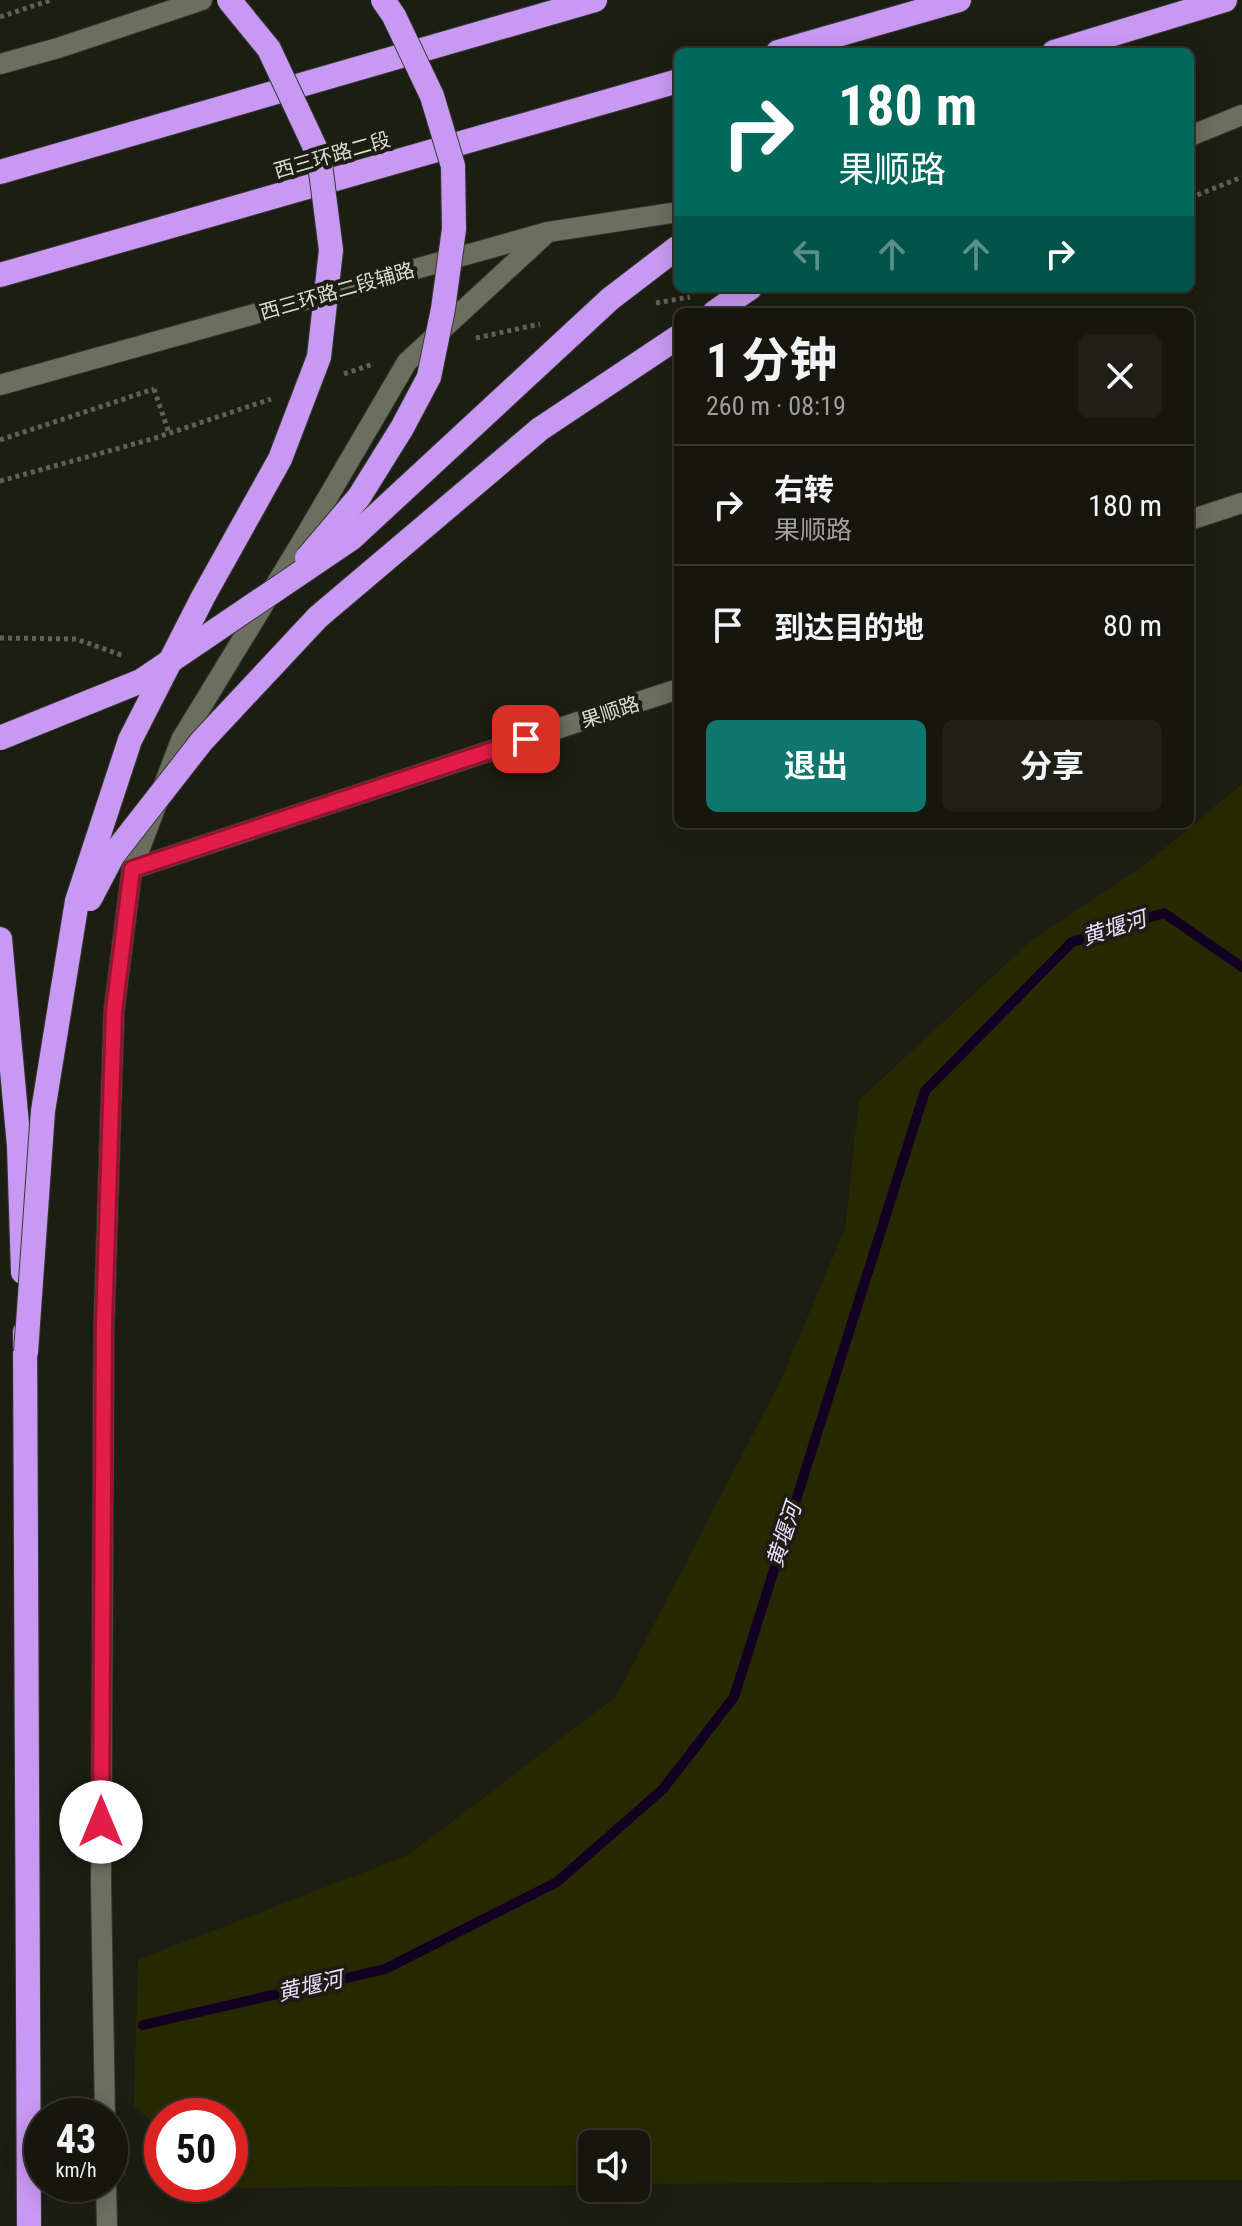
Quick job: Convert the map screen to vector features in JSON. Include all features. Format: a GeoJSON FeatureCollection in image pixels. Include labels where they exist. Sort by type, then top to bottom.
{"type":"FeatureCollection","features":[{"type":"Feature","properties":{"kind":"highway"},"geometry":{"type":"LineString","coordinates":[[26,1352],[43,1111],[77,901],[130,740],[203,597],[280,459],[319,357],[331,250],[319,156],[269,49],[229,0]]}},
{"type":"Feature","properties":{"kind":"highway"},"geometry":{"type":"LineString","coordinates":[[282,587],[359,497],[402,428],[429,377],[443,309],[454,229],[453,166],[432,96],[394,16],[383,0]]}},
{"type":"Feature","properties":{"kind":"highway"},"geometry":{"type":"LineString","coordinates":[[0,172],[595,0]]}},
{"type":"Feature","properties":{"kind":"highway"},"geometry":{"type":"LineString","coordinates":[[792,48],[959,0]]}},
{"type":"Feature","properties":{"kind":"highway"},"geometry":{"type":"LineString","coordinates":[[1067,48],[1225,0]]}},
{"type":"Feature","properties":{"kind":"highway"},"geometry":{"type":"LineString","coordinates":[[1099,48],[1140,25]]}},
{"type":"Feature","properties":{"kind":"highway","name":"西三环路二段"},"geometry":{"type":"LineString","coordinates":[[0,275],[674,82]]}},
{"type":"Feature","properties":{"kind":"highway"},"geometry":{"type":"LineString","coordinates":[[0,738],[141,681],[352,538],[610,299],[674,250]]}},
{"type":"Feature","properties":{"kind":"highway"},"geometry":{"type":"LineString","coordinates":[[721,308],[744,292]]}},
{"type":"Feature","properties":{"kind":"highway"},"geometry":{"type":"LineString","coordinates":[[72,933],[113,855],[202,741],[318,617],[540,429],[674,340]]}},
{"type":"Feature","properties":{"kind":"highway"},"geometry":{"type":"LineString","coordinates":[[0,939],[19,1146],[26,1352],[29,2226]]}},
{"type":"Feature","properties":{"kind":"main road"},"geometry":{"type":"LineString","coordinates":[[0,64],[202,0]]}},
{"type":"Feature","properties":{"kind":"main road"},"geometry":{"type":"LineString","coordinates":[[1194,134],[1242,115]]}},
{"type":"Feature","properties":{"kind":"main road","name":"西三环路二段辅路"},"geometry":{"type":"LineString","coordinates":[[0,385],[548,232],[674,213]]}},
{"type":"Feature","properties":{"kind":"main road"},"geometry":{"type":"LineString","coordinates":[[105,2098],[101,1884],[104,1324],[114,1011],[132,869],[181,740],[407,362],[548,232]]}},
{"type":"Feature","properties":{"kind":"main road"},"geometry":{"type":"LineString","coordinates":[[1194,519],[1242,503]]}},
{"type":"Feature","properties":{"kind":"main road","name":"果顺路"},"geometry":{"type":"LineString","coordinates":[[132,869],[674,690]]}},
{"type":"Feature","properties":{"kind":"main road"},"geometry":{"type":"LineString","coordinates":[[106,2202],[107,2226]]}},
{"type":"Feature","properties":{"kind":"path"},"geometry":{"type":"LineString","coordinates":[[0,17],[51,0]]}},
{"type":"Feature","properties":{"kind":"path"},"geometry":{"type":"LineString","coordinates":[[1194,196],[1242,177]]}},
{"type":"Feature","properties":{"kind":"path"},"geometry":{"type":"LineString","coordinates":[[0,440],[154,389],[169,434]]}},
{"type":"Feature","properties":{"kind":"path"},"geometry":{"type":"LineString","coordinates":[[0,638],[76,639],[136,661]]}},
{"type":"Feature","properties":{"kind":"green space"},"geometry":{"type":"Polygon","coordinates":[[[1242,784],[1242,2180],[650,2184],[650,2130],[578,2130],[578,2185],[248,2188],[248,2098],[144,2098],[144,2115],[134,2106],[138,1960],[408,1855],[616,1697],[780,1382],[845,1229],[859,1100],[1031,941],[1147,863],[1189,828],[1194,828],[1194,824],[1242,784]]]}},
{"type":"Feature","properties":{"kind":"waterway","name":"黄堰河"},"geometry":{"type":"LineString","coordinates":[[143,2025],[385,1969],[557,1882],[663,1789],[734,1697],[925,1091],[1072,942],[1164,913],[1242,967]]}},
{"type":"Feature","properties":{"kind":"route"},"geometry":{"type":"LineString","coordinates":[[101,1822],[104,1324],[114,1011],[132,869],[526,739]]}}]}
